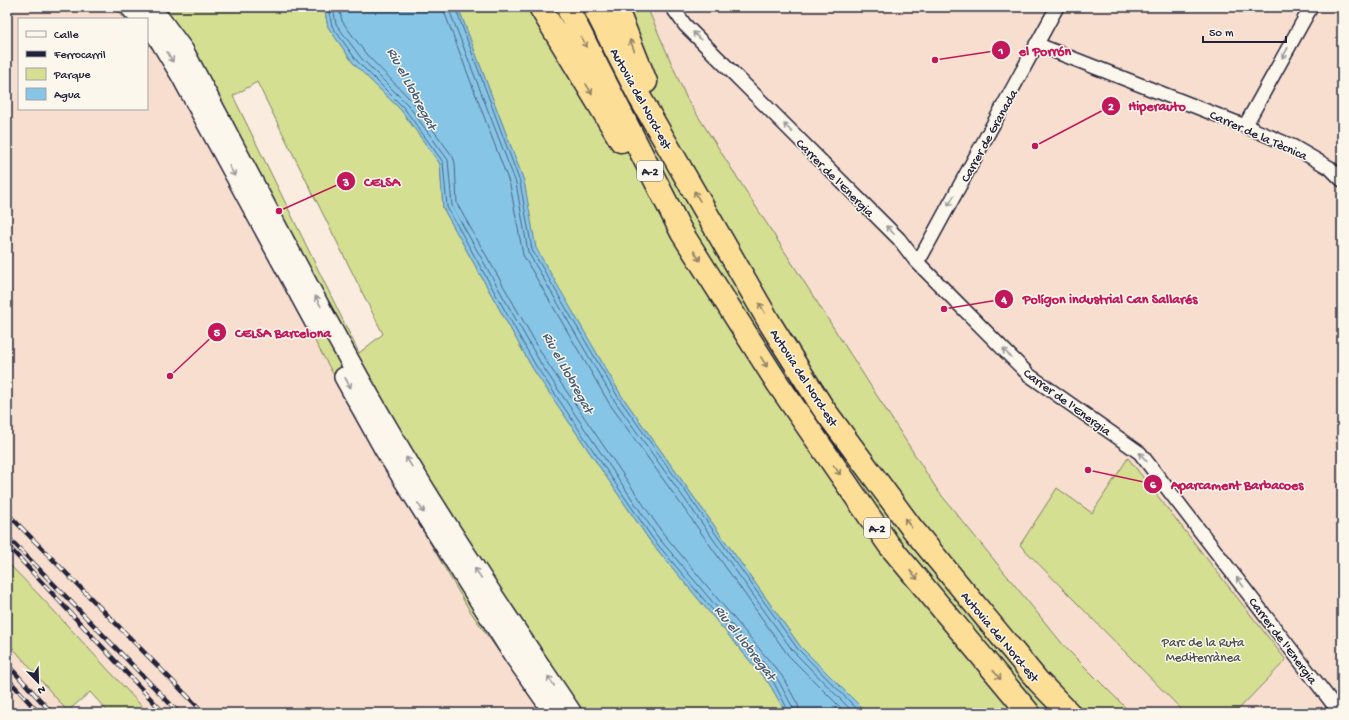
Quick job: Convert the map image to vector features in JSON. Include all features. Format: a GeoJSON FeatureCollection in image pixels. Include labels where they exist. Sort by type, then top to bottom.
{"type":"FeatureCollection","features":[{"type":"Feature","properties":{"kind":"highway"},"geometry":{"type":"LineString","coordinates":[[540,7],[614,131],[682,233]]}},
{"type":"Feature","properties":{"kind":"highway","name":"Autovia del Nord-est"},"geometry":{"type":"LineString","coordinates":[[566,7],[682,233],[778,384],[889,545],[1029,713]]}},
{"type":"Feature","properties":{"kind":"highway","name":"Autovia del Nord-est"},"geometry":{"type":"LineString","coordinates":[[594,7],[639,96],[771,325],[823,408],[911,527],[1038,681],[1069,713]]}},
{"type":"Feature","properties":{"kind":"highway"},"geometry":{"type":"LineString","coordinates":[[616,7],[675,158]]}},
{"type":"Feature","properties":{"kind":"street"},"geometry":{"type":"LineString","coordinates":[[130,7],[140,18]]}},
{"type":"Feature","properties":{"kind":"street"},"geometry":{"type":"LineString","coordinates":[[148,7],[161,20],[184,51],[339,341],[388,428],[462,548],[572,713]]}},
{"type":"Feature","properties":{"kind":"street","name":"Carrer de l'Energia"},"geometry":{"type":"LineString","coordinates":[[672,7],[685,24],[898,239],[916,260],[1029,376],[1140,453],[1340,713]]}},
{"type":"Feature","properties":{"kind":"street","name":"Carrer de Granada"},"geometry":{"type":"LineString","coordinates":[[916,260],[922,255],[1056,7]]}},
{"type":"Feature","properties":{"kind":"street"},"geometry":{"type":"LineString","coordinates":[[1245,126],[1311,7]]}},
{"type":"Feature","properties":{"kind":"street"},"geometry":{"type":"LineString","coordinates":[[148,27],[157,36],[180,74],[384,449],[514,656],[554,713]]}},
{"type":"Feature","properties":{"kind":"street","name":"Carrer de la Tècnica"},"geometry":{"type":"LineString","coordinates":[[1036,44],[1292,146],[1330,168],[1342,180]]}},
{"type":"Feature","properties":{"kind":"shaded area"},"geometry":{"type":"Polygon","coordinates":[[[7,7],[114,7],[124,18],[18,18],[18,110],[148,110],[148,44],[166,63],[288,293],[380,458],[470,611],[542,713],[148,713],[7,562],[7,7]]]}},
{"type":"Feature","properties":{"kind":"shaded area"},"geometry":{"type":"Polygon","coordinates":[[[647,7],[1342,7],[1342,713],[1131,713],[1065,647],[938,491],[687,99],[647,7]]]}},
{"type":"Feature","properties":{"kind":"shaded area"},"geometry":{"type":"Polygon","coordinates":[[[7,641],[69,713],[24,713],[10,698],[21,713],[7,713],[7,641]]]}},
{"type":"Feature","properties":{"kind":"green space"},"geometry":{"type":"Polygon","coordinates":[[[114,7],[324,7],[328,27],[354,64],[401,110],[440,164],[443,208],[533,369],[650,541],[770,685],[786,713],[542,713],[470,611],[380,458],[288,293],[166,63],[148,44],[148,18],[124,18],[114,7]],[[257,82],[233,96],[359,353],[383,334],[257,82]]]}},
{"type":"Feature","properties":{"kind":"green space"},"geometry":{"type":"Polygon","coordinates":[[[458,7],[647,7],[687,99],[938,491],[1065,647],[1131,713],[867,713],[800,646],[621,395],[535,248],[524,181],[458,7]]]}},
{"type":"Feature","properties":{"kind":"green space","name":"Parc de la Ruta Mediterrànea"},"geometry":{"type":"Polygon","coordinates":[[[1128,458],[1286,660],[1235,713],[1185,713],[1020,545],[1057,488],[1092,513],[1128,458]]]}},
{"type":"Feature","properties":{"kind":"green space"},"geometry":{"type":"Polygon","coordinates":[[[7,562],[148,713],[109,713],[90,692],[69,710],[71,713],[69,713],[7,641],[7,562]]]}},
{"type":"Feature","properties":{"kind":"water","name":"Riu el Llobregat"},"geometry":{"type":"Polygon","coordinates":[[[324,7],[458,7],[524,181],[536,248],[621,395],[800,646],[867,713],[786,713],[770,685],[650,541],[533,369],[443,208],[440,164],[401,110],[354,64],[328,27],[324,7]]]}},
{"type":"Feature","properties":{"kind":"railway"},"geometry":{"type":"LineString","coordinates":[[7,513],[204,713]]}},
{"type":"Feature","properties":{"kind":"railway"},"geometry":{"type":"LineString","coordinates":[[7,536],[179,713]]}},
{"type":"Feature","properties":{"kind":"railway"},"geometry":{"type":"LineString","coordinates":[[7,545],[164,713]]}},
{"type":"Feature","properties":{"kind":"railway"},"geometry":{"type":"LineString","coordinates":[[7,664],[52,713]]}},
{"type":"Feature","properties":{"kind":"railway"},"geometry":{"type":"LineString","coordinates":[[7,678],[39,713]]}},
{"type":"Feature","properties":{"kind":"place","name":"el Porrón"},"geometry":{"type":"Point","coordinates":[935,60]}},
{"type":"Feature","properties":{"kind":"place","name":"Hiperauto"},"geometry":{"type":"Point","coordinates":[1035,146]}},
{"type":"Feature","properties":{"kind":"place","name":"CELSA"},"geometry":{"type":"Point","coordinates":[279,211]}},
{"type":"Feature","properties":{"kind":"place","name":"Polígon industrial Can Sallarés"},"geometry":{"type":"Point","coordinates":[944,309]}},
{"type":"Feature","properties":{"kind":"place","name":"CELSA Barcelona"},"geometry":{"type":"Point","coordinates":[170,376]}},
{"type":"Feature","properties":{"kind":"place","name":"Aparcament Barbacoes"},"geometry":{"type":"Point","coordinates":[1088,470]}}]}
